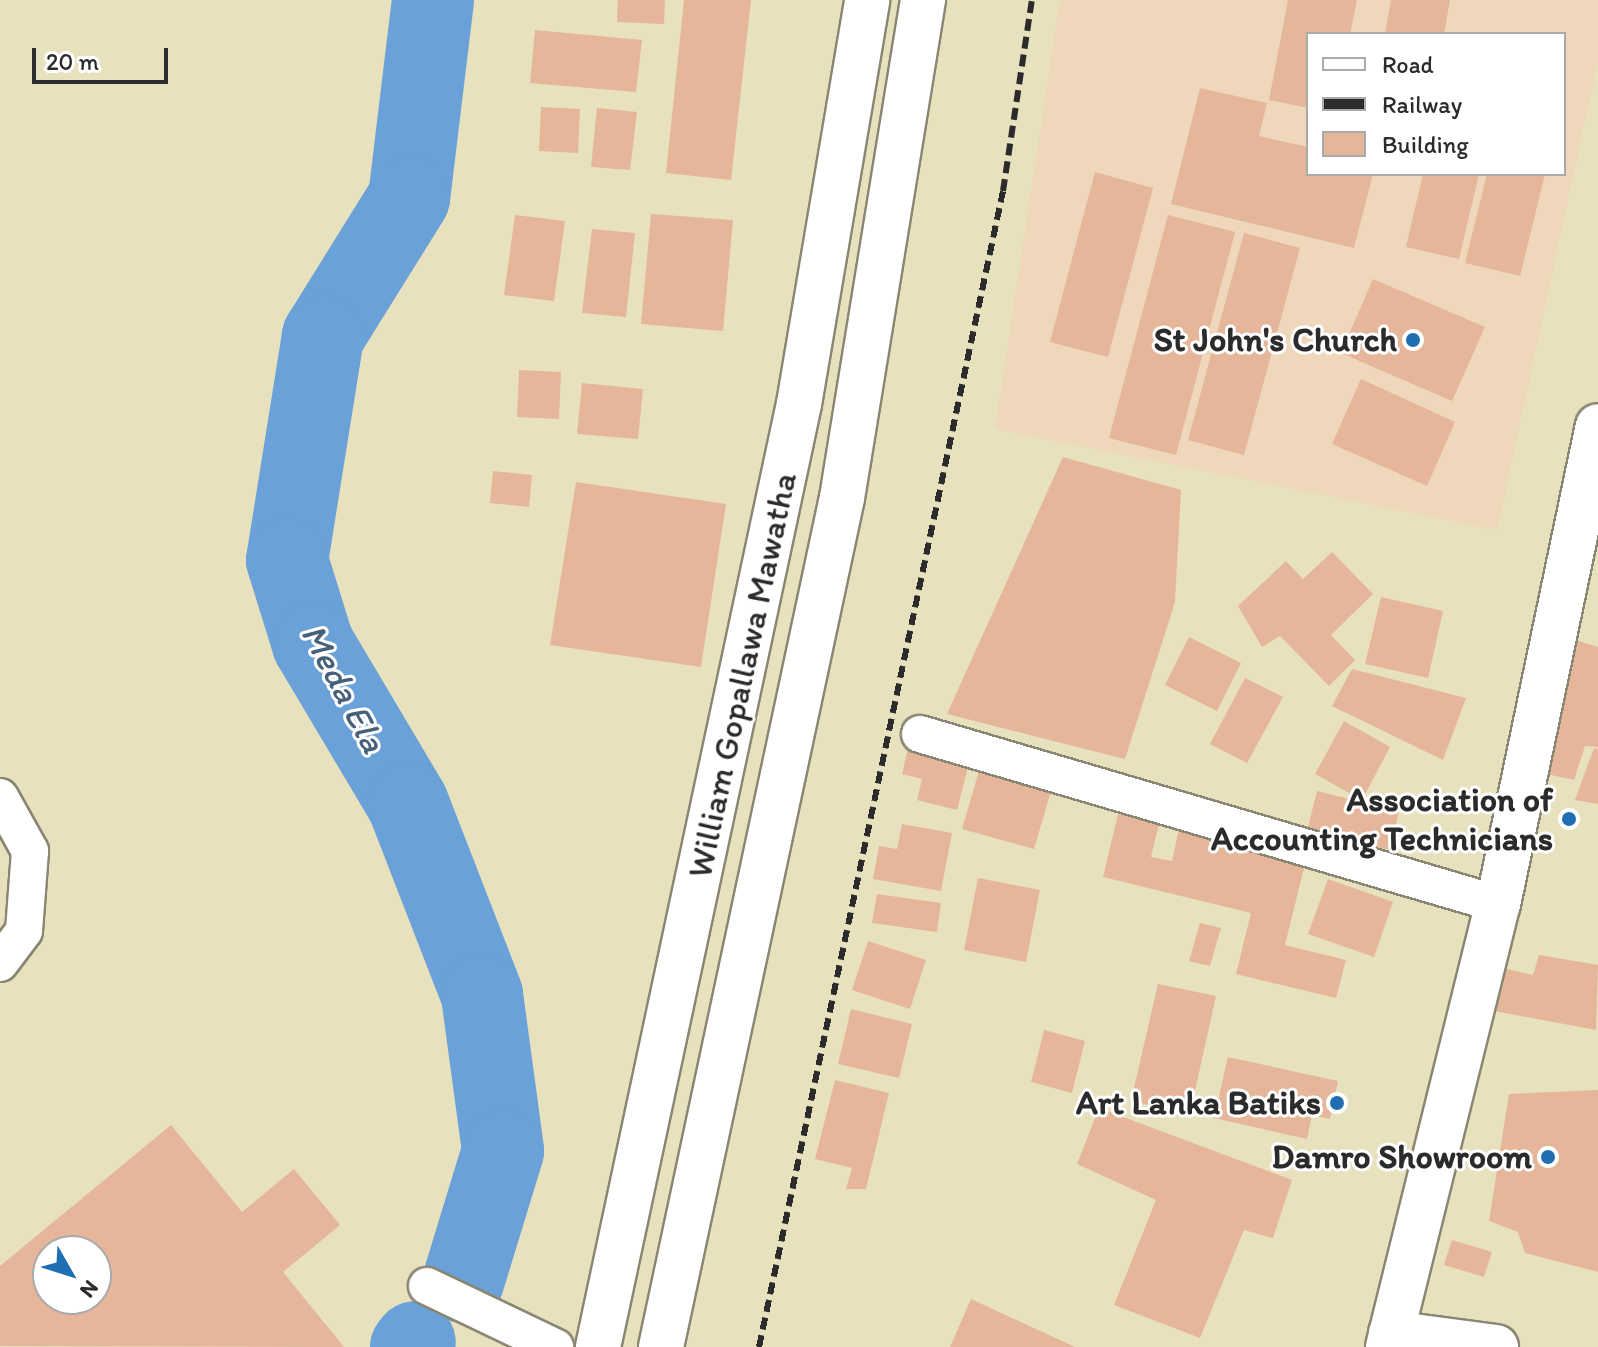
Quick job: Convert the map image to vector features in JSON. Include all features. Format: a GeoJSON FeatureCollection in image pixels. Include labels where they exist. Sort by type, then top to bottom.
{"type":"FeatureCollection","features":[{"type":"Feature","properties":{"kind":"main road","name":"William Gopallawa Mawatha"},"geometry":{"type":"LineString","coordinates":[[598,1347],[799,404],[867,0]]}},
{"type":"Feature","properties":{"kind":"main road","name":"William Gopallawa Mawatha"},"geometry":{"type":"LineString","coordinates":[[661,1347],[842,498],[923,0]]}},
{"type":"Feature","properties":{"kind":"main road"},"geometry":{"type":"LineString","coordinates":[[1496,1347],[1390,1340],[1498,904],[1598,426]]}},
{"type":"Feature","properties":{"kind":"street"},"geometry":{"type":"LineString","coordinates":[[920,734],[1498,904]]}},
{"type":"Feature","properties":{"kind":"street"},"geometry":{"type":"LineString","coordinates":[[0,797],[30,851],[24,931],[0,963]]}},
{"type":"Feature","properties":{"kind":"street"},"geometry":{"type":"LineString","coordinates":[[427,1286],[555,1347]]}},
{"type":"Feature","properties":{"kind":"shaded area"},"geometry":{"type":"Polygon","coordinates":[[[1060,0],[1598,0],[1598,61],[1497,530],[995,429],[1060,0]]]}},
{"type":"Feature","properties":{"kind":"building"},"geometry":{"type":"Polygon","coordinates":[[[618,0],[665,0],[664,24],[617,22],[618,0]]]}},
{"type":"Feature","properties":{"kind":"building"},"geometry":{"type":"Polygon","coordinates":[[[684,0],[751,0],[731,180],[666,173],[684,0]]]}},
{"type":"Feature","properties":{"kind":"building"},"geometry":{"type":"Polygon","coordinates":[[[1288,0],[1357,0],[1350,32],[1306,32],[1306,108],[1269,100],[1288,0]]]}},
{"type":"Feature","properties":{"kind":"building"},"geometry":{"type":"Polygon","coordinates":[[[1391,0],[1450,0],[1444,32],[1385,32],[1391,0]]]}},
{"type":"Feature","properties":{"kind":"building"},"geometry":{"type":"Polygon","coordinates":[[[535,30],[642,40],[636,92],[530,83],[535,30]]]}},
{"type":"Feature","properties":{"kind":"building"},"geometry":{"type":"Polygon","coordinates":[[[1200,88],[1267,103],[1259,136],[1306,147],[1306,176],[1372,176],[1354,248],[1171,204],[1200,88]]]}},
{"type":"Feature","properties":{"kind":"building"},"geometry":{"type":"Polygon","coordinates":[[[541,107],[580,109],[578,153],[539,151],[541,107]]]}},
{"type":"Feature","properties":{"kind":"building"},"geometry":{"type":"Polygon","coordinates":[[[597,108],[637,112],[630,170],[591,167],[597,108]]]}},
{"type":"Feature","properties":{"kind":"building"},"geometry":{"type":"Polygon","coordinates":[[[1095,172],[1153,188],[1108,357],[1050,342],[1095,172]]]}},
{"type":"Feature","properties":{"kind":"building"},"geometry":{"type":"Polygon","coordinates":[[[1423,176],[1479,176],[1459,259],[1406,247],[1423,176]]]}},
{"type":"Feature","properties":{"kind":"building"},"geometry":{"type":"Polygon","coordinates":[[[1487,176],[1545,176],[1520,276],[1465,263],[1487,176]]]}},
{"type":"Feature","properties":{"kind":"building"},"geometry":{"type":"Polygon","coordinates":[[[651,214],[733,220],[723,331],[641,324],[651,214]]]}},
{"type":"Feature","properties":{"kind":"building"},"geometry":{"type":"Polygon","coordinates":[[[515,215],[565,221],[554,301],[504,295],[515,215]]]}},
{"type":"Feature","properties":{"kind":"building"},"geometry":{"type":"Polygon","coordinates":[[[1168,215],[1235,232],[1176,455],[1109,438],[1168,215]]]}},
{"type":"Feature","properties":{"kind":"building"},"geometry":{"type":"Polygon","coordinates":[[[592,229],[635,233],[626,317],[582,313],[592,229]]]}},
{"type":"Feature","properties":{"kind":"building"},"geometry":{"type":"Polygon","coordinates":[[[1244,233],[1300,248],[1244,455],[1188,440],[1244,233]]]}},
{"type":"Feature","properties":{"kind":"building","name":"St John's Church"},"geometry":{"type":"Polygon","coordinates":[[[1373,279],[1485,327],[1452,401],[1341,353],[1373,279]]]}},
{"type":"Feature","properties":{"kind":"building"},"geometry":{"type":"Polygon","coordinates":[[[519,370],[561,372],[559,419],[517,417],[519,370]]]}},
{"type":"Feature","properties":{"kind":"building"},"geometry":{"type":"Polygon","coordinates":[[[1361,379],[1455,422],[1427,486],[1332,444],[1361,379]]]}},
{"type":"Feature","properties":{"kind":"building"},"geometry":{"type":"Polygon","coordinates":[[[582,383],[643,389],[638,439],[577,434],[582,383]]]}},
{"type":"Feature","properties":{"kind":"building"},"geometry":{"type":"Polygon","coordinates":[[[1063,457],[1181,490],[1175,602],[1125,759],[947,714],[1063,457]]]}},
{"type":"Feature","properties":{"kind":"building"},"geometry":{"type":"Polygon","coordinates":[[[493,471],[532,475],[529,507],[490,503],[493,471]]]}},
{"type":"Feature","properties":{"kind":"building"},"geometry":{"type":"Polygon","coordinates":[[[576,482],[726,504],[701,667],[550,645],[576,482]]]}},
{"type":"Feature","properties":{"kind":"building"},"geometry":{"type":"Polygon","coordinates":[[[1332,552],[1373,594],[1331,635],[1355,660],[1329,686],[1280,636],[1262,647],[1238,606],[1286,561],[1303,579],[1332,552]]]}},
{"type":"Feature","properties":{"kind":"building"},"geometry":{"type":"Polygon","coordinates":[[[1381,597],[1443,611],[1428,678],[1365,664],[1381,597]]]}},
{"type":"Feature","properties":{"kind":"building"},"geometry":{"type":"Polygon","coordinates":[[[1562,636],[1598,647],[1598,747],[1585,746],[1574,780],[1537,772],[1562,636]]]}},
{"type":"Feature","properties":{"kind":"building"},"geometry":{"type":"Polygon","coordinates":[[[1189,637],[1241,663],[1217,711],[1165,685],[1189,637]]]}},
{"type":"Feature","properties":{"kind":"building"},"geometry":{"type":"Polygon","coordinates":[[[1352,669],[1466,698],[1443,760],[1332,706],[1352,669]]]}},
{"type":"Feature","properties":{"kind":"building"},"geometry":{"type":"Polygon","coordinates":[[[1245,678],[1283,697],[1247,763],[1210,744],[1245,678]]]}},
{"type":"Feature","properties":{"kind":"building"},"geometry":{"type":"Polygon","coordinates":[[[1344,721],[1390,747],[1362,800],[1315,774],[1344,721]]]}},
{"type":"Feature","properties":{"kind":"building"},"geometry":{"type":"Polygon","coordinates":[[[908,748],[969,763],[957,810],[917,800],[922,779],[902,774],[908,748]]]}},
{"type":"Feature","properties":{"kind":"building"},"geometry":{"type":"Polygon","coordinates":[[[1594,748],[1598,749],[1598,804],[1575,800],[1594,748]]]}},
{"type":"Feature","properties":{"kind":"building"},"geometry":{"type":"Polygon","coordinates":[[[979,771],[1051,791],[1034,849],[962,829],[979,771]]]}},
{"type":"Feature","properties":{"kind":"building"},"geometry":{"type":"Polygon","coordinates":[[[1317,791],[1399,811],[1390,850],[1307,831],[1317,791]]]}},
{"type":"Feature","properties":{"kind":"building"},"geometry":{"type":"Polygon","coordinates":[[[1118,814],[1159,824],[1151,857],[1172,861],[1179,829],[1306,860],[1285,945],[1346,960],[1336,998],[1236,974],[1251,913],[1103,877],[1118,814]]]}},
{"type":"Feature","properties":{"kind":"building"},"geometry":{"type":"Polygon","coordinates":[[[902,824],[952,833],[941,891],[873,879],[879,846],[897,849],[902,824]]]}},
{"type":"Feature","properties":{"kind":"building"},"geometry":{"type":"Polygon","coordinates":[[[978,878],[1040,890],[1026,962],[964,950],[978,878]]]}},
{"type":"Feature","properties":{"kind":"building"},"geometry":{"type":"Polygon","coordinates":[[[1328,879],[1393,902],[1374,957],[1308,934],[1328,879]]]}},
{"type":"Feature","properties":{"kind":"building"},"geometry":{"type":"Polygon","coordinates":[[[877,894],[941,903],[937,932],[872,923],[877,894]]]}},
{"type":"Feature","properties":{"kind":"building"},"geometry":{"type":"Polygon","coordinates":[[[1200,923],[1221,928],[1210,966],[1189,961],[1200,923]]]}},
{"type":"Feature","properties":{"kind":"building"},"geometry":{"type":"Polygon","coordinates":[[[868,941],[926,960],[910,1009],[852,990],[868,941]]]}},
{"type":"Feature","properties":{"kind":"building"},"geometry":{"type":"Polygon","coordinates":[[[1539,955],[1598,965],[1596,1030],[1494,1011],[1502,968],[1533,975],[1539,955]]]}},
{"type":"Feature","properties":{"kind":"building"},"geometry":{"type":"Polygon","coordinates":[[[1158,984],[1216,996],[1190,1113],[1131,1101],[1158,984]]]}},
{"type":"Feature","properties":{"kind":"building"},"geometry":{"type":"Polygon","coordinates":[[[851,1009],[912,1024],[899,1078],[838,1064],[851,1009]]]}},
{"type":"Feature","properties":{"kind":"building"},"geometry":{"type":"Polygon","coordinates":[[[1044,1030],[1085,1041],[1072,1093],[1031,1082],[1044,1030]]]}},
{"type":"Feature","properties":{"kind":"building"},"geometry":{"type":"Polygon","coordinates":[[[1228,1057],[1338,1081],[1330,1119],[1312,1115],[1307,1139],[1214,1118],[1228,1057]]]}},
{"type":"Feature","properties":{"kind":"building"},"geometry":{"type":"Polygon","coordinates":[[[835,1080],[889,1093],[866,1189],[846,1189],[852,1168],[815,1159],[835,1080]]]}},
{"type":"Feature","properties":{"kind":"building","name":"Damro Showroom"},"geometry":{"type":"Polygon","coordinates":[[[1598,1090],[1598,1272],[1525,1253],[1518,1232],[1489,1221],[1509,1094],[1598,1090]]]}},
{"type":"Feature","properties":{"kind":"building"},"geometry":{"type":"Polygon","coordinates":[[[1099,1108],[1292,1180],[1273,1238],[1244,1230],[1200,1338],[1114,1305],[1156,1200],[1077,1164],[1099,1108]]]}},
{"type":"Feature","properties":{"kind":"building"},"geometry":{"type":"Polygon","coordinates":[[[171,1125],[242,1212],[294,1169],[340,1225],[283,1272],[344,1347],[0,1346],[0,1266],[32,1240],[32,1315],[112,1315],[112,1235],[38,1235],[171,1125]]]}},
{"type":"Feature","properties":{"kind":"building"},"geometry":{"type":"Polygon","coordinates":[[[1452,1240],[1492,1252],[1484,1277],[1444,1265],[1452,1240]]]}},
{"type":"Feature","properties":{"kind":"building"},"geometry":{"type":"Polygon","coordinates":[[[971,1299],[1075,1347],[950,1347],[971,1299]]]}},
{"type":"Feature","properties":{"kind":"waterway","name":"Meda Ela"},"geometry":{"type":"LineString","coordinates":[[433,0],[409,198],[323,336],[287,560],[313,644],[408,804],[482,995],[503,1151],[463,1282]]}},
{"type":"Feature","properties":{"kind":"waterway","name":"Meda Ela"},"geometry":{"type":"LineString","coordinates":[[411,1347],[415,1342]]}},
{"type":"Feature","properties":{"kind":"railway"},"geometry":{"type":"LineString","coordinates":[[759,1347],[1003,191],[1032,0]]}},
{"type":"Feature","properties":{"kind":"place","name":"St John's Church"},"geometry":{"type":"Point","coordinates":[1413,340]}},
{"type":"Feature","properties":{"kind":"place","name":"Association of Accounting Technicians"},"geometry":{"type":"Point","coordinates":[1569,819]}},
{"type":"Feature","properties":{"kind":"place","name":"Art Lanka Batiks"},"geometry":{"type":"Point","coordinates":[1337,1103]}},
{"type":"Feature","properties":{"kind":"place","name":"Damro Showroom"},"geometry":{"type":"Point","coordinates":[1548,1157]}}]}
